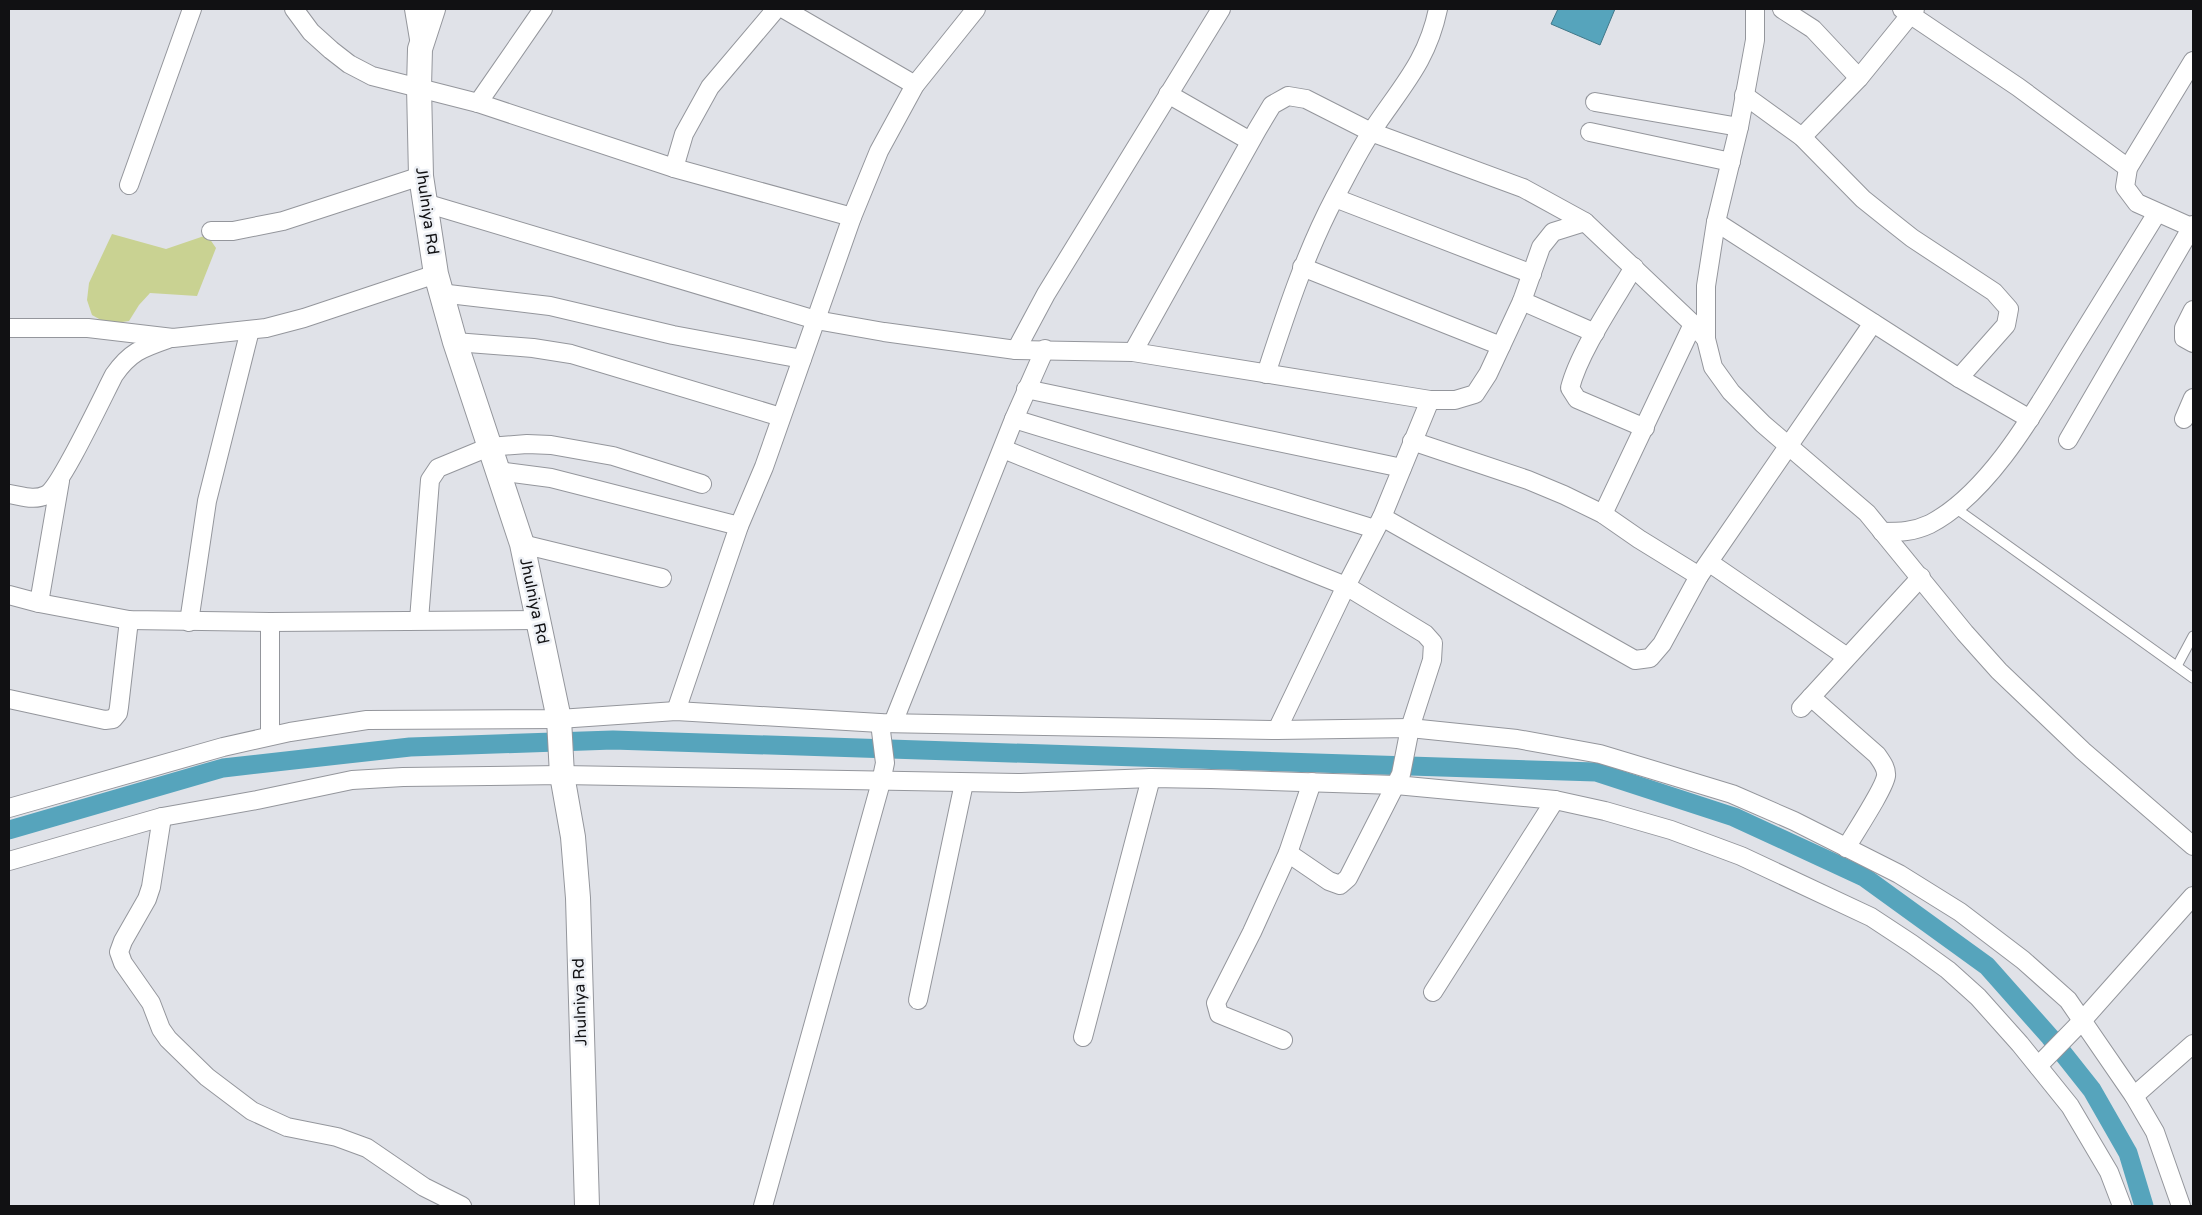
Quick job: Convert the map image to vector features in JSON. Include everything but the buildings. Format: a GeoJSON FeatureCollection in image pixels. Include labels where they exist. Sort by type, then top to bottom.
{"type":"FeatureCollection","features":[{"type":"Feature","properties":{"kind":"street"},"geometry":{"type":"LineString","coordinates":[[129,185],[192,9]]}},
{"type":"Feature","properties":{"kind":"street"},"geometry":{"type":"LineString","coordinates":[[294,9],[311,32],[349,64],[372,76],[478,103],[674,168],[852,217]]}},
{"type":"Feature","properties":{"kind":"street"},"geometry":{"type":"LineString","coordinates":[[414,9],[420,48]]}},
{"type":"Feature","properties":{"kind":"street","name":"Jhulniya Rd"},"geometry":{"type":"LineString","coordinates":[[433,9],[420,48],[421,176],[438,284],[455,342],[522,544],[539,620],[560,745],[573,837],[578,898],[587,1206]]}},
{"type":"Feature","properties":{"kind":"street"},"geometry":{"type":"LineString","coordinates":[[478,103],[543,9]]}},
{"type":"Feature","properties":{"kind":"street"},"geometry":{"type":"LineString","coordinates":[[674,168],[684,134],[710,87],[776,9]]}},
{"type":"Feature","properties":{"kind":"street"},"geometry":{"type":"LineString","coordinates":[[784,9],[915,86]]}},
{"type":"Feature","properties":{"kind":"street"},"geometry":{"type":"LineString","coordinates":[[676,711],[740,526],[764,467],[852,217],[879,151],[915,86],[976,9]]}},
{"type":"Feature","properties":{"kind":"street"},"geometry":{"type":"LineString","coordinates":[[1016,350],[1046,294],[1221,9]]}},
{"type":"Feature","properties":{"kind":"street"},"geometry":{"type":"LineString","coordinates":[[1266,374],[1302,267],[1335,198],[1371,132],[1417,68],[1433,32],[1438,9]]}},
{"type":"Feature","properties":{"kind":"street"},"geometry":{"type":"LineString","coordinates":[[1755,9],[1755,40],[1739,127],[1716,222],[1706,286],[1706,339],[1713,367],[1731,392],[1788,446],[1847,494],[1921,577],[1964,633],[1999,671],[2083,751],[2193,846]]}},
{"type":"Feature","properties":{"kind":"street"},"geometry":{"type":"LineString","coordinates":[[1782,9],[1813,29],[1859,78]]}},
{"type":"Feature","properties":{"kind":"street"},"geometry":{"type":"LineString","coordinates":[[1802,137],[1859,78],[1910,11],[2128,168]]}},
{"type":"Feature","properties":{"kind":"street"},"geometry":{"type":"LineString","coordinates":[[2068,440],[2193,227],[2136,203],[2125,187],[2128,168],[2193,61]]}},
{"type":"Feature","properties":{"kind":"street"},"geometry":{"type":"LineString","coordinates":[[1168,94],[1250,141]]}},
{"type":"Feature","properties":{"kind":"street"},"geometry":{"type":"LineString","coordinates":[[1744,95],[1802,137],[1863,199],[1912,238],[1994,292],[2009,308],[2006,325],[1959,378]]}},
{"type":"Feature","properties":{"kind":"street"},"geometry":{"type":"LineString","coordinates":[[1133,352],[1250,141],[1272,105],[1288,96],[1306,100],[1371,132],[1523,188],[1585,222],[1693,324],[1706,339]]}},
{"type":"Feature","properties":{"kind":"street"},"geometry":{"type":"LineString","coordinates":[[1595,102],[1739,127]]}},
{"type":"Feature","properties":{"kind":"street"},"geometry":{"type":"LineString","coordinates":[[1590,132],[1731,162]]}},
{"type":"Feature","properties":{"kind":"street"},"geometry":{"type":"LineString","coordinates":[[211,231],[233,231],[283,221],[421,176]]}},
{"type":"Feature","properties":{"kind":"street"},"geometry":{"type":"LineString","coordinates":[[1335,198],[1532,274]]}},
{"type":"Feature","properties":{"kind":"street"},"geometry":{"type":"LineString","coordinates":[[425,203],[816,320],[884,332],[1016,350],[1133,352],[1430,400],[1455,400],[1475,394],[1488,374],[1522,301],[1541,247],[1553,232],[1585,222]]}},
{"type":"Feature","properties":{"kind":"street"},"geometry":{"type":"LineString","coordinates":[[1882,532],[1910,532],[1931,523],[1954,507],[2004,455],[2030,419],[2157,213]]}},
{"type":"Feature","properties":{"kind":"street"},"geometry":{"type":"LineString","coordinates":[[1716,222],[1959,378],[2030,419]]}},
{"type":"Feature","properties":{"kind":"street"},"geometry":{"type":"LineString","coordinates":[[1302,267],[1501,346]]}},
{"type":"Feature","properties":{"kind":"street"},"geometry":{"type":"LineString","coordinates":[[1634,267],[1595,333],[1573,376],[1570,388],[1577,399],[1645,428]]}},
{"type":"Feature","properties":{"kind":"street"},"geometry":{"type":"LineString","coordinates":[[9,494],[34,498],[48,494],[60,477],[114,375],[124,360],[138,350],[174,338],[266,328],[438,284],[550,306],[673,335],[802,359]]}},
{"type":"Feature","properties":{"kind":"street"},"geometry":{"type":"LineString","coordinates":[[1522,301],[1595,333]]}},
{"type":"Feature","properties":{"kind":"street"},"geometry":{"type":"LineString","coordinates":[[2193,310],[2184,328],[2184,338],[2193,343]]}},
{"type":"Feature","properties":{"kind":"street"},"geometry":{"type":"LineString","coordinates":[[1014,420],[1379,523],[1635,660],[1650,658],[1662,644],[1705,569],[1873,323]]}},
{"type":"Feature","properties":{"kind":"street"},"geometry":{"type":"LineString","coordinates":[[1603,514],[1693,324]]}},
{"type":"Feature","properties":{"kind":"street"},"geometry":{"type":"LineString","coordinates":[[9,328],[88,328],[174,338]]}},
{"type":"Feature","properties":{"kind":"street"},"geometry":{"type":"LineString","coordinates":[[189,622],[207,501],[250,330]]}},
{"type":"Feature","properties":{"kind":"street"},"geometry":{"type":"LineString","coordinates":[[455,342],[533,348],[571,354],[781,417]]}},
{"type":"Feature","properties":{"kind":"street"},"geometry":{"type":"LineString","coordinates":[[763,1206],[881,782],[885,763],[886,727],[1003,449],[1026,389],[1045,350]]}},
{"type":"Feature","properties":{"kind":"street"},"geometry":{"type":"LineString","coordinates":[[1026,389],[1402,468]]}},
{"type":"Feature","properties":{"kind":"street"},"geometry":{"type":"LineString","coordinates":[[2184,419],[2193,398]]}},
{"type":"Feature","properties":{"kind":"street"},"geometry":{"type":"LineString","coordinates":[[1277,730],[1346,586],[1379,523],[1430,400]]}},
{"type":"Feature","properties":{"kind":"street"},"geometry":{"type":"LineString","coordinates":[[1412,440],[1528,480],[1603,514],[1639,539],[1705,569],[1847,657]]}},
{"type":"Feature","properties":{"kind":"street"},"geometry":{"type":"LineString","coordinates":[[419,620],[430,480],[438,468],[489,447],[527,444],[614,456],[702,484]]}},
{"type":"Feature","properties":{"kind":"street"},"geometry":{"type":"LineString","coordinates":[[1003,449],[1346,586],[1425,634],[1433,643],[1432,660],[1409,735],[1398,779],[1348,878],[1340,885],[1329,881],[1288,853]]}},
{"type":"Feature","properties":{"kind":"street"},"geometry":{"type":"LineString","coordinates":[[498,471],[552,478],[740,526]]}},
{"type":"Feature","properties":{"kind":"street"},"geometry":{"type":"LineString","coordinates":[[39,603],[60,477]]}},
{"type":"Feature","properties":{"kind":"street"},"geometry":{"type":"LineString","coordinates":[[522,544],[662,578]]}},
{"type":"Feature","properties":{"kind":"street"},"geometry":{"type":"LineString","coordinates":[[1846,848],[1879,792],[1886,776],[1884,766],[1878,755],[1806,702],[1921,577]]}},
{"type":"Feature","properties":{"kind":"street"},"geometry":{"type":"LineString","coordinates":[[9,595],[39,603],[128,620],[270,622],[539,620]]}},
{"type":"Feature","properties":{"kind":"street"},"geometry":{"type":"LineString","coordinates":[[9,699],[105,720],[112,719],[118,713],[120,707],[128,620]]}},
{"type":"Feature","properties":{"kind":"street"},"geometry":{"type":"LineString","coordinates":[[270,622],[270,736]]}},
{"type":"Feature","properties":{"kind":"street"},"geometry":{"type":"LineString","coordinates":[[9,861],[162,817],[352,780],[560,745],[676,711],[886,727],[1277,730],[1517,739],[1608,756],[1732,794],[1794,821],[1900,874],[1960,912],[2023,960],[2068,1000],[2081,1022],[2134,1096],[2155,1132],[2181,1206]]}},
{"type":"Feature","properties":{"kind":"street"},"geometry":{"type":"LineString","coordinates":[[9,808],[223,747],[270,736],[367,720],[560,745],[881,782],[1021,784],[1151,778],[1312,782],[1398,779],[1555,800],[1605,811],[1671,830],[1741,856],[1871,916],[1948,970],[2043,1062],[2109,1172],[2122,1206]]}},
{"type":"Feature","properties":{"kind":"street"},"geometry":{"type":"LineString","coordinates":[[1083,1036],[1151,778]]}},
{"type":"Feature","properties":{"kind":"street"},"geometry":{"type":"LineString","coordinates":[[1283,1040],[1219,1014],[1216,1003],[1252,932],[1288,853],[1312,782]]}},
{"type":"Feature","properties":{"kind":"street"},"geometry":{"type":"LineString","coordinates":[[918,1000],[964,783]]}},
{"type":"Feature","properties":{"kind":"street"},"geometry":{"type":"LineString","coordinates":[[1433,992],[1555,800]]}},
{"type":"Feature","properties":{"kind":"street"},"geometry":{"type":"LineString","coordinates":[[162,817],[151,887],[147,899],[123,941],[119,952],[123,963],[150,1003],[163,1033],[207,1077],[252,1111],[287,1127],[337,1137],[367,1148],[424,1187],[462,1206]]}},
{"type":"Feature","properties":{"kind":"street"},"geometry":{"type":"LineString","coordinates":[[2043,1062],[2193,896]]}},
{"type":"Feature","properties":{"kind":"street"},"geometry":{"type":"LineString","coordinates":[[2134,1096],[2193,1044]]}},
{"type":"Feature","properties":{"kind":"lane"},"geometry":{"type":"LineString","coordinates":[[1954,507],[2193,678]]}},
{"type":"Feature","properties":{"kind":"lane"},"geometry":{"type":"LineString","coordinates":[[2176,666],[2193,636]]}},
{"type":"Feature","properties":{"kind":"green space"},"geometry":{"type":"Polygon","coordinates":[[[112,234],[166,249],[207,235],[216,248],[197,296],[150,293],[139,305],[129,321],[108,324],[92,315],[87,300],[89,283],[112,234]]]}},
{"type":"Feature","properties":{"kind":"water"},"geometry":{"type":"Polygon","coordinates":[[[1558,9],[1615,9],[1600,45],[1551,24],[1558,9]]]}},
{"type":"Feature","properties":{"kind":"waterway"},"geometry":{"type":"LineString","coordinates":[[9,830],[223,768],[410,747],[613,740],[1596,772],[1734,817],[1864,877],[1987,966],[2050,1037],[2092,1090],[2128,1153],[2144,1206]]}}]}
